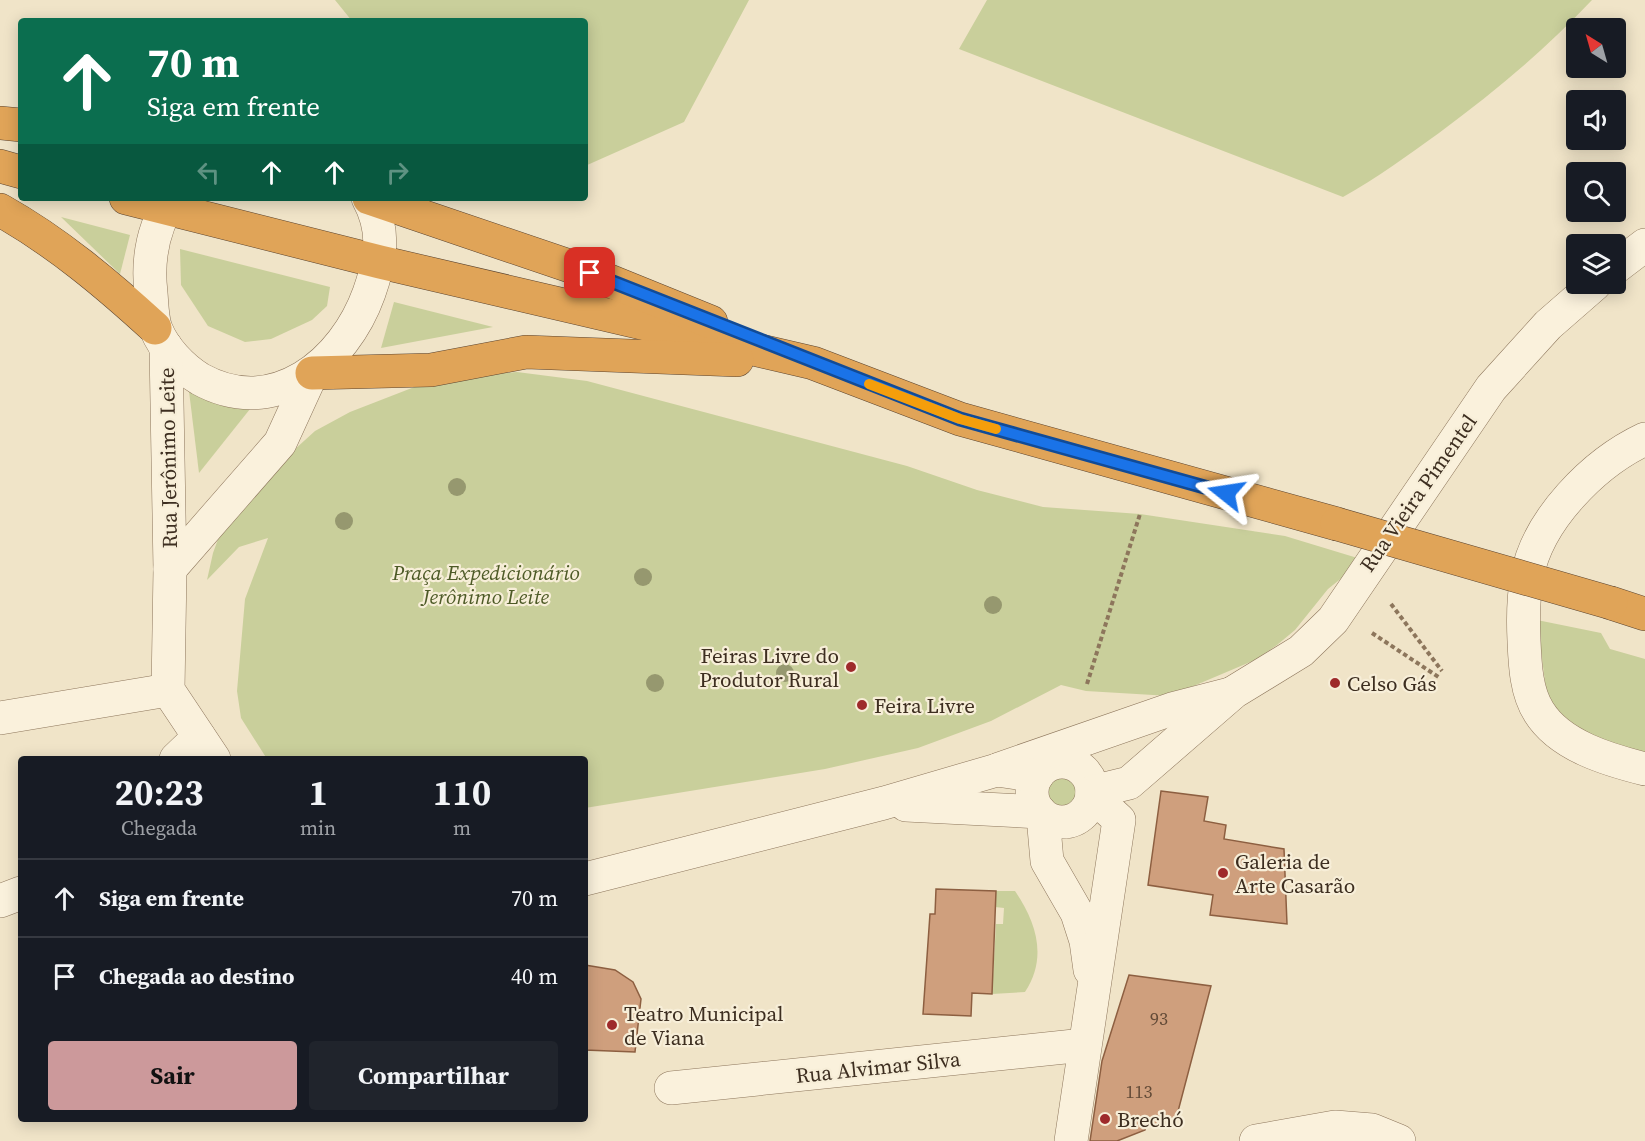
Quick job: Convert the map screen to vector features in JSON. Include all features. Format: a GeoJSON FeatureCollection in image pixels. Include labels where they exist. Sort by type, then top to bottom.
{"type":"FeatureCollection","features":[{"type":"Feature","properties":{"kind":"highway"},"geometry":{"type":"LineString","coordinates":[[0,123],[18,125]]}},
{"type":"Feature","properties":{"kind":"highway"},"geometry":{"type":"LineString","coordinates":[[0,166],[18,171]]}},
{"type":"Feature","properties":{"kind":"highway"},"geometry":{"type":"LineString","coordinates":[[152,201],[169,203],[380,262],[813,363]]}},
{"type":"Feature","properties":{"kind":"highway"},"geometry":{"type":"LineString","coordinates":[[378,201],[590,273],[813,363],[960,419],[1337,524],[1645,614]]}},
{"type":"Feature","properties":{"kind":"highway"},"geometry":{"type":"LineString","coordinates":[[0,210],[36,230],[109,286],[160,337]]}},
{"type":"Feature","properties":{"kind":"highway"},"geometry":{"type":"LineString","coordinates":[[312,373],[431,370],[526,352],[813,363]]}},
{"type":"Feature","properties":{"kind":"street"},"geometry":{"type":"LineString","coordinates":[[160,337],[188,372],[217,388],[250,394],[283,389],[312,373],[338,346],[360,316],[380,262],[378,216],[370,201]]}},
{"type":"Feature","properties":{"kind":"street","name":"Rua Jerônimo Leite"},"geometry":{"type":"LineString","coordinates":[[168,690],[170,569],[160,337],[149,255],[169,203]]}},
{"type":"Feature","properties":{"kind":"street"},"geometry":{"type":"LineString","coordinates":[[1626,259],[1645,245]]}},
{"type":"Feature","properties":{"kind":"street","name":"Rua Vieira Pimentel"},"geometry":{"type":"LineString","coordinates":[[1234,692],[1301,651],[1339,611],[1491,387],[1548,325],[1584,294]]}},
{"type":"Feature","properties":{"kind":"street","name":"Rua Jerônimo Leite"},"geometry":{"type":"LineString","coordinates":[[170,569],[280,443],[312,373]]}},
{"type":"Feature","properties":{"kind":"street"},"geometry":{"type":"LineString","coordinates":[[1645,440],[1629,447],[1572,492],[1545,530],[1527,576],[1523,619],[1525,674],[1539,712],[1570,742],[1608,760],[1645,769]]}},
{"type":"Feature","properties":{"kind":"street"},"geometry":{"type":"LineString","coordinates":[[0,718],[168,690],[206,748],[184,756]]}},
{"type":"Feature","properties":{"kind":"street"},"geometry":{"type":"LineString","coordinates":[[588,878],[884,803],[996,770],[1172,709],[1234,692]]}},
{"type":"Feature","properties":{"kind":"street"},"geometry":{"type":"LineString","coordinates":[[1087,784],[1129,783],[1234,692]]}},
{"type":"Feature","properties":{"kind":"street"},"geometry":{"type":"LineString","coordinates":[[884,803],[1041,814],[1060,822],[1073,821],[1087,810],[1087,784],[1110,730]]}},
{"type":"Feature","properties":{"kind":"street"},"geometry":{"type":"LineString","coordinates":[[1071,1141],[1078,1111],[1084,1045],[1093,1007],[1119,820],[1070,763],[1051,764],[1037,776],[1032,795],[1041,814],[1047,861],[1077,913],[1086,941],[1090,1001],[1093,1007]]}},
{"type":"Feature","properties":{"kind":"street"},"geometry":{"type":"LineString","coordinates":[[996,770],[1037,776]]}},
{"type":"Feature","properties":{"kind":"street"},"geometry":{"type":"LineString","coordinates":[[0,902],[18,896]]}},
{"type":"Feature","properties":{"kind":"street","name":"Rua Alvimar Silva"},"geometry":{"type":"LineString","coordinates":[[671,1088],[1084,1045]]}},
{"type":"Feature","properties":{"kind":"street"},"geometry":{"type":"LineString","coordinates":[[1256,1141],[1335,1127],[1372,1130],[1399,1141]]}},
{"type":"Feature","properties":{"kind":"path"},"geometry":{"type":"LineString","coordinates":[[1087,684],[1140,514]]}},
{"type":"Feature","properties":{"kind":"path"},"geometry":{"type":"LineString","coordinates":[[1366,570],[1442,671]]}},
{"type":"Feature","properties":{"kind":"path"},"geometry":{"type":"LineString","coordinates":[[1339,611],[1440,678]]}},
{"type":"Feature","properties":{"kind":"green space"},"geometry":{"type":"Polygon","coordinates":[[[335,0],[749,0],[684,122],[588,165],[588,18],[350,18],[335,0]]]}},
{"type":"Feature","properties":{"kind":"green space"},"geometry":{"type":"Polygon","coordinates":[[[987,0],[1592,0],[1575,18],[1566,18],[1566,26],[1480,102],[1404,158],[1343,197],[959,49],[987,0]]]}},
{"type":"Feature","properties":{"kind":"green space"},"geometry":{"type":"Polygon","coordinates":[[[61,217],[130,235],[120,274],[61,217]]]}},
{"type":"Feature","properties":{"kind":"green space"},"geometry":{"type":"Polygon","coordinates":[[[180,249],[330,287],[327,306],[312,320],[271,339],[245,342],[208,326],[181,285],[180,249]]]}},
{"type":"Feature","properties":{"kind":"green space"},"geometry":{"type":"Polygon","coordinates":[[[394,302],[493,327],[381,348],[394,302]]]}},
{"type":"Feature","properties":{"kind":"green space","name":"Praça Expedicionário Jerônimo Leite"},"geometry":{"type":"Polygon","coordinates":[[[517,372],[587,381],[907,466],[977,490],[1043,507],[1140,514],[1285,536],[1364,560],[1328,589],[1295,630],[1277,645],[1255,660],[1170,696],[1086,691],[1061,685],[991,721],[918,748],[825,769],[588,808],[588,756],[265,756],[241,718],[237,691],[245,599],[268,538],[239,547],[207,580],[213,553],[229,509],[315,431],[350,412],[417,386],[457,377],[517,372]]]}},
{"type":"Feature","properties":{"kind":"green space"},"geometry":{"type":"Polygon","coordinates":[[[188,383],[258,399],[199,473],[188,383]]]}},
{"type":"Feature","properties":{"kind":"green space"},"geometry":{"type":"Polygon","coordinates":[[[1537,620],[1601,633],[1610,649],[1645,659],[1645,754],[1588,738],[1548,705],[1537,620]]]}},
{"type":"Feature","properties":{"kind":"green space"},"geometry":{"type":"Polygon","coordinates":[[[1062,763],[1073,765],[1086,776],[1091,792],[1089,803],[1078,816],[1062,821],[1051,819],[1038,808],[1033,792],[1035,781],[1046,768],[1062,763]]]}},
{"type":"Feature","properties":{"kind":"green space"},"geometry":{"type":"Polygon","coordinates":[[[996,891],[1015,891],[1033,927],[1037,953],[1036,966],[1025,992],[992,994],[996,924],[1003,924],[1004,908],[995,907],[996,891]]]}},
{"type":"Feature","properties":{"kind":"building"},"geometry":{"type":"Polygon","coordinates":[[[1161,791],[1208,797],[1204,821],[1226,825],[1224,839],[1284,849],[1287,924],[1210,915],[1213,895],[1148,885],[1161,791]]]}},
{"type":"Feature","properties":{"kind":"building"},"geometry":{"type":"Polygon","coordinates":[[[936,889],[996,891],[992,994],[972,993],[971,1016],[923,1014],[930,914],[935,914],[936,889]]]}},
{"type":"Feature","properties":{"kind":"building","name":"Teatro Municipal de Viana"},"geometry":{"type":"Polygon","coordinates":[[[588,966],[615,970],[633,982],[641,999],[635,1052],[588,1050],[588,966]]]}},
{"type":"Feature","properties":{"kind":"building"},"geometry":{"type":"Polygon","coordinates":[[[1129,975],[1211,986],[1176,1119],[1169,1118],[1166,1127],[1146,1124],[1145,1130],[1117,1141],[1090,1141],[1102,1061],[1129,975]]]}},
{"type":"Feature","properties":{"kind":"slow traffic"},"geometry":{"type":"LineString","coordinates":[[869,384],[960,419],[996,429]]}},
{"type":"Feature","properties":{"kind":"place","name":"Feiras Livre do Produtor Rural"},"geometry":{"type":"Point","coordinates":[851,667]}},
{"type":"Feature","properties":{"kind":"place","name":"Celso Gás"},"geometry":{"type":"Point","coordinates":[1335,683]}},
{"type":"Feature","properties":{"kind":"place","name":"Feira Livre"},"geometry":{"type":"Point","coordinates":[862,705]}},
{"type":"Feature","properties":{"kind":"place","name":"Galeria de Arte Casarão"},"geometry":{"type":"Point","coordinates":[1223,873]}},
{"type":"Feature","properties":{"kind":"place","name":"Teatro Municipal de Viana"},"geometry":{"type":"Point","coordinates":[612,1025]}},
{"type":"Feature","properties":{"kind":"place","name":"Brechó"},"geometry":{"type":"Point","coordinates":[1105,1119]}},
{"type":"Feature","properties":{"kind":"route"},"geometry":{"type":"LineString","coordinates":[[590,273],[813,363],[960,419],[1226,493]]}}]}
